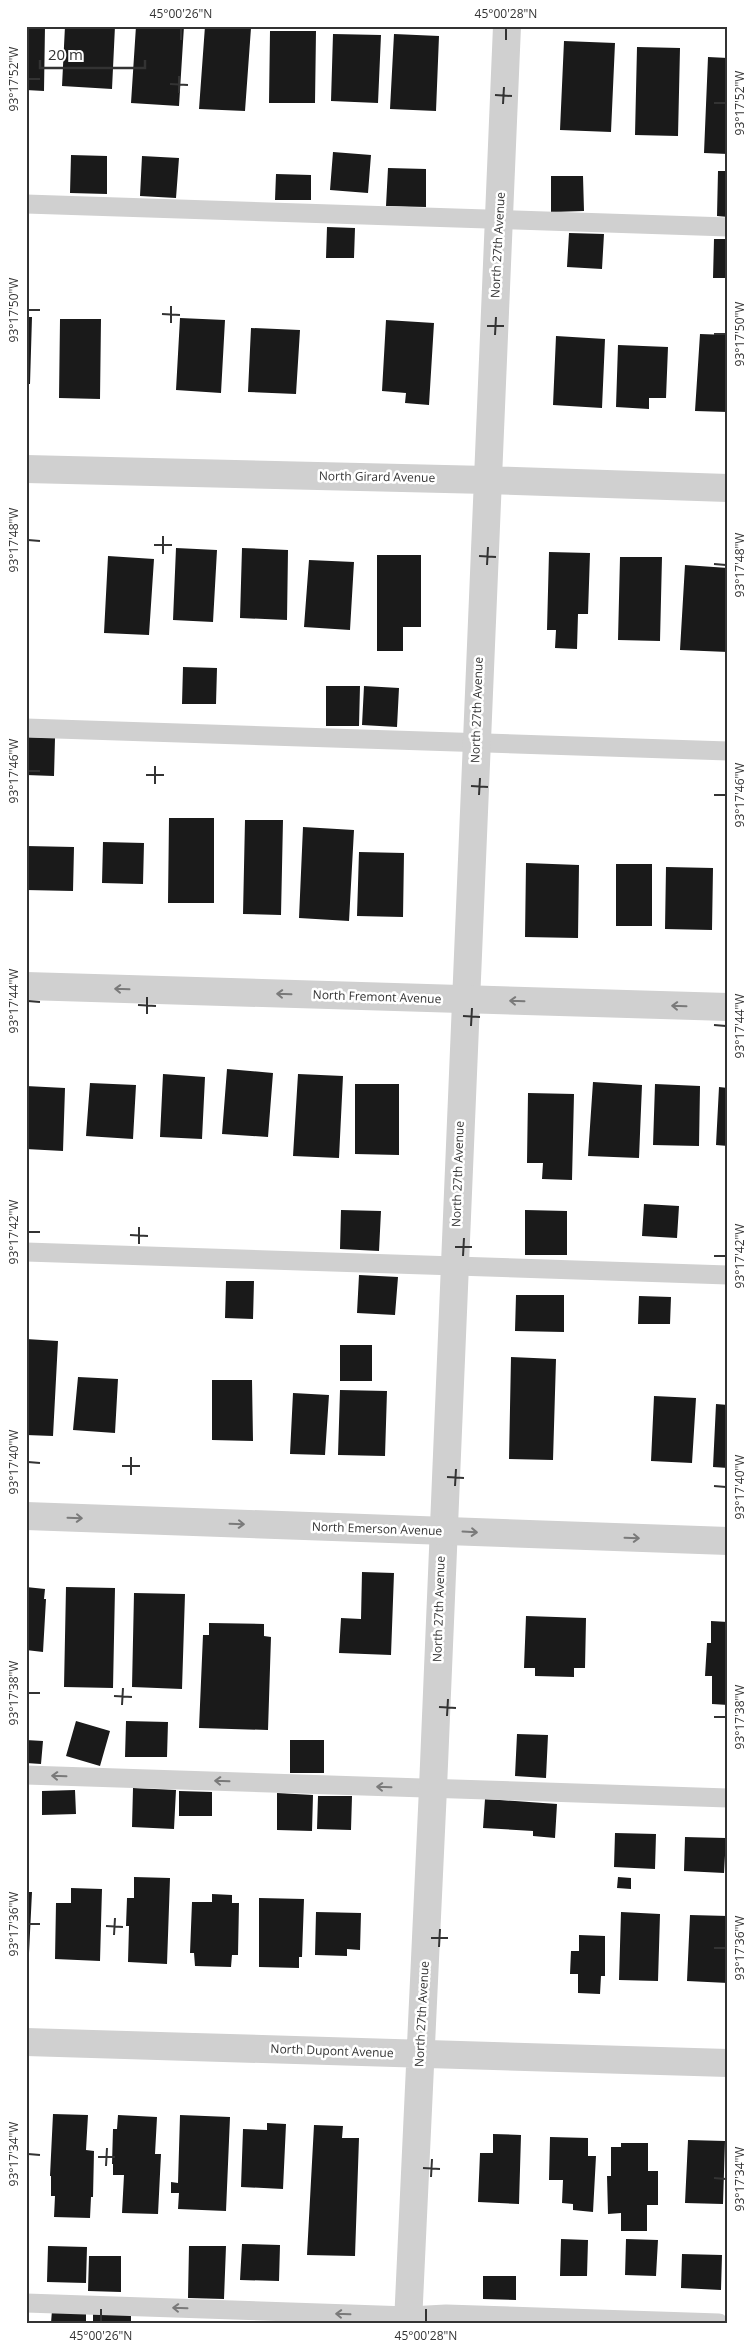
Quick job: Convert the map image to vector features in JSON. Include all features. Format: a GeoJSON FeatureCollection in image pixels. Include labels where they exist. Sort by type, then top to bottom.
{"type":"FeatureCollection","features":[{"type":"Feature","properties":{"kind":"street","name":"North 27th Avenue"},"geometry":{"type":"LineString","coordinates":[[409,2320],[507,26]]}},
{"type":"Feature","properties":{"kind":"street","name":"North Girard Avenue"},"geometry":{"type":"LineString","coordinates":[[26,469],[728,488]]}},
{"type":"Feature","properties":{"kind":"street","name":"North Fremont Avenue"},"geometry":{"type":"LineString","coordinates":[[26,986],[728,1007]]}},
{"type":"Feature","properties":{"kind":"street","name":"North Emerson Avenue"},"geometry":{"type":"LineString","coordinates":[[26,1516],[728,1541]]}},
{"type":"Feature","properties":{"kind":"street","name":"North Dupont Avenue"},"geometry":{"type":"LineString","coordinates":[[26,2042],[728,2063]]}},
{"type":"Feature","properties":{"kind":"lane"},"geometry":{"type":"LineString","coordinates":[[26,204],[728,227]]}},
{"type":"Feature","properties":{"kind":"lane"},"geometry":{"type":"LineString","coordinates":[[26,728],[728,752]]}},
{"type":"Feature","properties":{"kind":"lane"},"geometry":{"type":"LineString","coordinates":[[26,1252],[728,1275]]}},
{"type":"Feature","properties":{"kind":"lane"},"geometry":{"type":"LineString","coordinates":[[26,1774],[728,1798]]}},
{"type":"Feature","properties":{"kind":"lane"},"geometry":{"type":"LineString","coordinates":[[26,2303],[409,2320],[446,2314],[720,2323]]}},
{"type":"Feature","properties":{"kind":"building"},"geometry":{"type":"Polygon","coordinates":[[[26,26],[45,26],[44,91],[26,90],[26,26]]]}},
{"type":"Feature","properties":{"kind":"building"},"geometry":{"type":"Polygon","coordinates":[[[65,26],[115,26],[112,89],[62,86],[65,26]]]}},
{"type":"Feature","properties":{"kind":"building"},"geometry":{"type":"Polygon","coordinates":[[[136,26],[184,26],[179,106],[131,103],[136,26]]]}},
{"type":"Feature","properties":{"kind":"building"},"geometry":{"type":"Polygon","coordinates":[[[205,26],[251,28],[245,111],[199,109],[205,26]]]}},
{"type":"Feature","properties":{"kind":"building"},"geometry":{"type":"Polygon","coordinates":[[[270,31],[316,31],[315,103],[269,103],[270,31]]]}},
{"type":"Feature","properties":{"kind":"building"},"geometry":{"type":"Polygon","coordinates":[[[333,34],[381,35],[378,103],[331,101],[333,34]]]}},
{"type":"Feature","properties":{"kind":"building"},"geometry":{"type":"Polygon","coordinates":[[[394,34],[439,36],[436,111],[390,109],[394,34]]]}},
{"type":"Feature","properties":{"kind":"building"},"geometry":{"type":"Polygon","coordinates":[[[564,41],[615,43],[611,132],[560,130],[564,41]]]}},
{"type":"Feature","properties":{"kind":"building"},"geometry":{"type":"Polygon","coordinates":[[[637,47],[680,48],[678,136],[635,135],[637,47]]]}},
{"type":"Feature","properties":{"kind":"building"},"geometry":{"type":"Polygon","coordinates":[[[708,57],[728,58],[728,154],[704,153],[708,57]]]}},
{"type":"Feature","properties":{"kind":"building"},"geometry":{"type":"Polygon","coordinates":[[[333,152],[371,155],[368,193],[330,190],[333,152]]]}},
{"type":"Feature","properties":{"kind":"building"},"geometry":{"type":"Polygon","coordinates":[[[71,155],[107,156],[107,194],[70,193],[71,155]]]}},
{"type":"Feature","properties":{"kind":"building"},"geometry":{"type":"Polygon","coordinates":[[[142,156],[179,158],[176,198],[140,196],[142,156]]]}},
{"type":"Feature","properties":{"kind":"building"},"geometry":{"type":"Polygon","coordinates":[[[388,168],[426,169],[426,207],[386,206],[388,168]]]}},
{"type":"Feature","properties":{"kind":"building"},"geometry":{"type":"Polygon","coordinates":[[[718,171],[728,171],[728,217],[717,216],[718,171]]]}},
{"type":"Feature","properties":{"kind":"building"},"geometry":{"type":"Polygon","coordinates":[[[276,174],[311,175],[311,200],[275,200],[276,174]]]}},
{"type":"Feature","properties":{"kind":"building"},"geometry":{"type":"Polygon","coordinates":[[[551,176],[583,176],[584,211],[551,212],[551,176]]]}},
{"type":"Feature","properties":{"kind":"building"},"geometry":{"type":"Polygon","coordinates":[[[327,227],[355,228],[354,258],[326,258],[327,227]]]}},
{"type":"Feature","properties":{"kind":"building"},"geometry":{"type":"Polygon","coordinates":[[[569,233],[604,234],[602,269],[567,267],[569,233]]]}},
{"type":"Feature","properties":{"kind":"building"},"geometry":{"type":"Polygon","coordinates":[[[714,239],[728,239],[728,278],[713,278],[714,239]]]}},
{"type":"Feature","properties":{"kind":"building"},"geometry":{"type":"Polygon","coordinates":[[[26,317],[32,317],[30,384],[26,384],[26,317]]]}},
{"type":"Feature","properties":{"kind":"building"},"geometry":{"type":"Polygon","coordinates":[[[180,318],[225,320],[221,393],[176,390],[180,318]]]}},
{"type":"Feature","properties":{"kind":"building"},"geometry":{"type":"Polygon","coordinates":[[[60,319],[101,319],[100,399],[59,398],[60,319]]]}},
{"type":"Feature","properties":{"kind":"building"},"geometry":{"type":"Polygon","coordinates":[[[386,320],[434,323],[429,405],[405,403],[406,393],[382,391],[386,320]]]}},
{"type":"Feature","properties":{"kind":"building"},"geometry":{"type":"Polygon","coordinates":[[[251,328],[300,330],[296,394],[248,392],[251,328]]]}},
{"type":"Feature","properties":{"kind":"building"},"geometry":{"type":"Polygon","coordinates":[[[700,334],[728,335],[728,412],[695,411],[700,334]]]}},
{"type":"Feature","properties":{"kind":"building"},"geometry":{"type":"Polygon","coordinates":[[[556,336],[605,339],[602,408],[553,405],[556,336]]]}},
{"type":"Feature","properties":{"kind":"building"},"geometry":{"type":"Polygon","coordinates":[[[618,345],[668,347],[666,398],[649,398],[649,409],[616,407],[618,345]]]}},
{"type":"Feature","properties":{"kind":"building"},"geometry":{"type":"Polygon","coordinates":[[[176,548],[217,550],[213,622],[173,620],[176,548]]]}},
{"type":"Feature","properties":{"kind":"building"},"geometry":{"type":"Polygon","coordinates":[[[242,548],[288,550],[287,620],[240,618],[242,548]]]}},
{"type":"Feature","properties":{"kind":"building"},"geometry":{"type":"Polygon","coordinates":[[[549,552],[590,553],[588,614],[578,614],[577,649],[555,648],[556,630],[547,630],[549,552]]]}},
{"type":"Feature","properties":{"kind":"building"},"geometry":{"type":"Polygon","coordinates":[[[377,555],[421,555],[421,627],[403,627],[403,651],[377,651],[377,555]]]}},
{"type":"Feature","properties":{"kind":"building"},"geometry":{"type":"Polygon","coordinates":[[[108,556],[154,559],[149,635],[104,633],[108,556]]]}},
{"type":"Feature","properties":{"kind":"building"},"geometry":{"type":"Polygon","coordinates":[[[620,557],[662,557],[660,641],[618,640],[620,557]]]}},
{"type":"Feature","properties":{"kind":"building"},"geometry":{"type":"Polygon","coordinates":[[[309,560],[354,562],[350,630],[304,627],[309,560]]]}},
{"type":"Feature","properties":{"kind":"building"},"geometry":{"type":"Polygon","coordinates":[[[685,565],[728,568],[728,652],[680,650],[685,565]]]}},
{"type":"Feature","properties":{"kind":"building"},"geometry":{"type":"Polygon","coordinates":[[[183,667],[217,668],[216,704],[182,704],[183,667]]]}},
{"type":"Feature","properties":{"kind":"building"},"geometry":{"type":"Polygon","coordinates":[[[326,686],[360,686],[359,726],[326,726],[326,686]]]}},
{"type":"Feature","properties":{"kind":"building"},"geometry":{"type":"Polygon","coordinates":[[[364,686],[399,688],[397,727],[362,725],[364,686]]]}},
{"type":"Feature","properties":{"kind":"building"},"geometry":{"type":"Polygon","coordinates":[[[26,737],[55,738],[54,776],[26,775],[26,737]]]}},
{"type":"Feature","properties":{"kind":"building"},"geometry":{"type":"Polygon","coordinates":[[[169,818],[214,818],[214,903],[168,903],[169,818]]]}},
{"type":"Feature","properties":{"kind":"building"},"geometry":{"type":"Polygon","coordinates":[[[245,820],[283,820],[281,915],[243,914],[245,820]]]}},
{"type":"Feature","properties":{"kind":"building"},"geometry":{"type":"Polygon","coordinates":[[[303,827],[354,830],[349,921],[299,918],[303,827]]]}},
{"type":"Feature","properties":{"kind":"building"},"geometry":{"type":"Polygon","coordinates":[[[103,842],[144,843],[143,884],[102,883],[103,842]]]}},
{"type":"Feature","properties":{"kind":"building"},"geometry":{"type":"Polygon","coordinates":[[[26,846],[74,847],[73,891],[26,890],[26,846]]]}},
{"type":"Feature","properties":{"kind":"building"},"geometry":{"type":"Polygon","coordinates":[[[359,852],[404,853],[403,917],[357,916],[359,852]]]}},
{"type":"Feature","properties":{"kind":"building"},"geometry":{"type":"Polygon","coordinates":[[[526,863],[579,865],[578,938],[525,937],[526,863]]]}},
{"type":"Feature","properties":{"kind":"building"},"geometry":{"type":"Polygon","coordinates":[[[616,864],[652,864],[652,926],[616,926],[616,864]]]}},
{"type":"Feature","properties":{"kind":"building"},"geometry":{"type":"Polygon","coordinates":[[[666,867],[713,868],[712,930],[665,929],[666,867]]]}},
{"type":"Feature","properties":{"kind":"building"},"geometry":{"type":"Polygon","coordinates":[[[227,1069],[273,1073],[268,1137],[222,1134],[227,1069]]]}},
{"type":"Feature","properties":{"kind":"building"},"geometry":{"type":"Polygon","coordinates":[[[163,1074],[205,1077],[202,1139],[160,1137],[163,1074]]]}},
{"type":"Feature","properties":{"kind":"building"},"geometry":{"type":"Polygon","coordinates":[[[298,1074],[343,1076],[339,1158],[293,1156],[298,1074]]]}},
{"type":"Feature","properties":{"kind":"building"},"geometry":{"type":"Polygon","coordinates":[[[593,1082],[642,1085],[639,1158],[588,1156],[593,1082]]]}},
{"type":"Feature","properties":{"kind":"building"},"geometry":{"type":"Polygon","coordinates":[[[90,1083],[136,1085],[133,1139],[86,1136],[90,1083]]]}},
{"type":"Feature","properties":{"kind":"building"},"geometry":{"type":"Polygon","coordinates":[[[355,1084],[399,1084],[399,1155],[355,1154],[355,1084]]]}},
{"type":"Feature","properties":{"kind":"building"},"geometry":{"type":"Polygon","coordinates":[[[655,1084],[700,1086],[699,1146],[653,1145],[655,1084]]]}},
{"type":"Feature","properties":{"kind":"building"},"geometry":{"type":"Polygon","coordinates":[[[26,1086],[65,1088],[63,1151],[26,1149],[26,1086]]]}},
{"type":"Feature","properties":{"kind":"building"},"geometry":{"type":"Polygon","coordinates":[[[719,1087],[728,1088],[728,1146],[716,1145],[719,1087]]]}},
{"type":"Feature","properties":{"kind":"building"},"geometry":{"type":"Polygon","coordinates":[[[528,1093],[574,1094],[572,1180],[542,1179],[543,1163],[527,1163],[528,1093]]]}},
{"type":"Feature","properties":{"kind":"building"},"geometry":{"type":"Polygon","coordinates":[[[644,1204],[679,1206],[677,1238],[642,1236],[644,1204]]]}},
{"type":"Feature","properties":{"kind":"building"},"geometry":{"type":"Polygon","coordinates":[[[341,1210],[381,1211],[379,1251],[340,1249],[341,1210]]]}},
{"type":"Feature","properties":{"kind":"building"},"geometry":{"type":"Polygon","coordinates":[[[525,1210],[567,1211],[567,1255],[525,1255],[525,1210]]]}},
{"type":"Feature","properties":{"kind":"building"},"geometry":{"type":"Polygon","coordinates":[[[359,1275],[398,1277],[395,1315],[357,1313],[359,1275]]]}},
{"type":"Feature","properties":{"kind":"building"},"geometry":{"type":"Polygon","coordinates":[[[226,1281],[254,1281],[253,1319],[225,1318],[226,1281]]]}},
{"type":"Feature","properties":{"kind":"building"},"geometry":{"type":"Polygon","coordinates":[[[516,1295],[564,1295],[564,1332],[515,1331],[516,1295]]]}},
{"type":"Feature","properties":{"kind":"building"},"geometry":{"type":"Polygon","coordinates":[[[639,1296],[671,1297],[670,1324],[638,1324],[639,1296]]]}},
{"type":"Feature","properties":{"kind":"building"},"geometry":{"type":"Polygon","coordinates":[[[26,1339],[58,1341],[53,1436],[26,1435],[26,1339]]]}},
{"type":"Feature","properties":{"kind":"building"},"geometry":{"type":"Polygon","coordinates":[[[340,1345],[372,1345],[372,1381],[340,1381],[340,1345]]]}},
{"type":"Feature","properties":{"kind":"building"},"geometry":{"type":"Polygon","coordinates":[[[511,1357],[556,1359],[553,1460],[509,1459],[511,1357]]]}},
{"type":"Feature","properties":{"kind":"building"},"geometry":{"type":"Polygon","coordinates":[[[78,1377],[118,1379],[115,1433],[73,1430],[78,1377]]]}},
{"type":"Feature","properties":{"kind":"building"},"geometry":{"type":"Polygon","coordinates":[[[212,1380],[252,1380],[253,1441],[212,1440],[212,1380]]]}},
{"type":"Feature","properties":{"kind":"building"},"geometry":{"type":"Polygon","coordinates":[[[340,1390],[387,1391],[385,1456],[338,1455],[340,1390]]]}},
{"type":"Feature","properties":{"kind":"building"},"geometry":{"type":"Polygon","coordinates":[[[293,1393],[329,1395],[325,1455],[290,1454],[293,1393]]]}},
{"type":"Feature","properties":{"kind":"building"},"geometry":{"type":"Polygon","coordinates":[[[654,1396],[696,1398],[692,1463],[651,1461],[654,1396]]]}},
{"type":"Feature","properties":{"kind":"building"},"geometry":{"type":"Polygon","coordinates":[[[716,1404],[728,1405],[728,1468],[713,1467],[716,1404]]]}},
{"type":"Feature","properties":{"kind":"building"},"geometry":{"type":"Polygon","coordinates":[[[362,1572],[394,1573],[391,1655],[339,1653],[341,1618],[361,1619],[362,1572]]]}},
{"type":"Feature","properties":{"kind":"building"},"geometry":{"type":"Polygon","coordinates":[[[26,1587],[45,1589],[43,1652],[26,1650],[26,1587]]]}},
{"type":"Feature","properties":{"kind":"building"},"geometry":{"type":"Polygon","coordinates":[[[66,1587],[115,1588],[113,1688],[64,1687],[66,1587]]]}},
{"type":"Feature","properties":{"kind":"building"},"geometry":{"type":"Polygon","coordinates":[[[134,1593],[185,1594],[182,1689],[132,1687],[134,1593]]]}},
{"type":"Feature","properties":{"kind":"building"},"geometry":{"type":"Polygon","coordinates":[[[526,1616],[586,1618],[585,1668],[574,1668],[574,1677],[535,1676],[535,1668],[524,1668],[526,1616]]]}},
{"type":"Feature","properties":{"kind":"building"},"geometry":{"type":"Polygon","coordinates":[[[711,1621],[728,1622],[728,1705],[712,1704],[712,1676],[705,1676],[707,1643],[711,1643],[711,1621]]]}},
{"type":"Feature","properties":{"kind":"building"},"geometry":{"type":"Polygon","coordinates":[[[209,1623],[264,1624],[264,1636],[271,1637],[268,1730],[199,1728],[203,1635],[209,1635],[209,1623]]]}},
{"type":"Feature","properties":{"kind":"building"},"geometry":{"type":"Polygon","coordinates":[[[76,1721],[110,1731],[100,1766],[66,1756],[76,1721]]]}},
{"type":"Feature","properties":{"kind":"building"},"geometry":{"type":"Polygon","coordinates":[[[126,1721],[168,1722],[167,1757],[125,1757],[126,1721]]]}},
{"type":"Feature","properties":{"kind":"building"},"geometry":{"type":"Polygon","coordinates":[[[517,1734],[548,1735],[546,1778],[515,1776],[517,1734]]]}},
{"type":"Feature","properties":{"kind":"building"},"geometry":{"type":"Polygon","coordinates":[[[26,1740],[43,1741],[41,1764],[26,1763],[26,1740]]]}},
{"type":"Feature","properties":{"kind":"building"},"geometry":{"type":"Polygon","coordinates":[[[290,1740],[324,1740],[324,1773],[290,1773],[290,1740]]]}},
{"type":"Feature","properties":{"kind":"building"},"geometry":{"type":"Polygon","coordinates":[[[133,1788],[176,1790],[174,1829],[132,1827],[133,1788]]]}},
{"type":"Feature","properties":{"kind":"building"},"geometry":{"type":"Polygon","coordinates":[[[75,1790],[76,1814],[42,1815],[42,1791],[75,1790]]]}},
{"type":"Feature","properties":{"kind":"building"},"geometry":{"type":"Polygon","coordinates":[[[179,1791],[212,1792],[212,1816],[179,1816],[179,1791]]]}},
{"type":"Feature","properties":{"kind":"building"},"geometry":{"type":"Polygon","coordinates":[[[277,1793],[313,1795],[312,1831],[277,1830],[277,1793]]]}},
{"type":"Feature","properties":{"kind":"building"},"geometry":{"type":"Polygon","coordinates":[[[318,1796],[352,1796],[351,1830],[317,1829],[318,1796]]]}},
{"type":"Feature","properties":{"kind":"building"},"geometry":{"type":"Polygon","coordinates":[[[485,1799],[557,1804],[555,1838],[533,1836],[533,1831],[483,1828],[485,1799]]]}},
{"type":"Feature","properties":{"kind":"building"},"geometry":{"type":"Polygon","coordinates":[[[615,1833],[656,1834],[655,1869],[614,1867],[615,1833]]]}},
{"type":"Feature","properties":{"kind":"building"},"geometry":{"type":"Polygon","coordinates":[[[685,1837],[726,1838],[724,1873],[684,1871],[685,1837]]]}},
{"type":"Feature","properties":{"kind":"building"},"geometry":{"type":"Polygon","coordinates":[[[134,1877],[170,1878],[167,1964],[128,1962],[129,1926],[126,1926],[127,1898],[134,1898],[134,1877]]]}},
{"type":"Feature","properties":{"kind":"building"},"geometry":{"type":"Polygon","coordinates":[[[618,1877],[631,1878],[631,1889],[617,1888],[618,1877]]]}},
{"type":"Feature","properties":{"kind":"building"},"geometry":{"type":"Polygon","coordinates":[[[71,1888],[102,1889],[100,1961],[55,1959],[56,1903],[71,1903],[71,1888]]]}},
{"type":"Feature","properties":{"kind":"building"},"geometry":{"type":"Polygon","coordinates":[[[26,1892],[32,1892],[29,1953],[26,1953],[26,1892]]]}},
{"type":"Feature","properties":{"kind":"building"},"geometry":{"type":"Polygon","coordinates":[[[212,1894],[232,1895],[232,1903],[239,1903],[238,1955],[232,1955],[231,1967],[195,1966],[194,1953],[190,1953],[192,1902],[212,1902],[212,1894]]]}},
{"type":"Feature","properties":{"kind":"building"},"geometry":{"type":"Polygon","coordinates":[[[259,1898],[304,1899],[302,1957],[299,1957],[299,1968],[259,1967],[259,1898]]]}},
{"type":"Feature","properties":{"kind":"building"},"geometry":{"type":"Polygon","coordinates":[[[316,1912],[361,1913],[360,1950],[347,1949],[347,1956],[315,1955],[316,1912]]]}},
{"type":"Feature","properties":{"kind":"building"},"geometry":{"type":"Polygon","coordinates":[[[621,1912],[660,1914],[658,1981],[619,1980],[621,1912]]]}},
{"type":"Feature","properties":{"kind":"building"},"geometry":{"type":"Polygon","coordinates":[[[690,1915],[728,1916],[728,1983],[687,1981],[690,1915]]]}},
{"type":"Feature","properties":{"kind":"building"},"geometry":{"type":"Polygon","coordinates":[[[579,1935],[605,1936],[605,1976],[601,1976],[600,1994],[578,1993],[578,1974],[570,1974],[571,1951],[579,1951],[579,1935]]]}},
{"type":"Feature","properties":{"kind":"building"},"geometry":{"type":"Polygon","coordinates":[[[53,2114],[88,2115],[86,2150],[94,2151],[93,2197],[91,2197],[90,2218],[54,2217],[55,2196],[51,2196],[50,2176],[53,2114]]]}},
{"type":"Feature","properties":{"kind":"building"},"geometry":{"type":"Polygon","coordinates":[[[118,2115],[157,2117],[155,2154],[161,2154],[158,2214],[122,2213],[124,2175],[113,2175],[112,2164],[113,2129],[117,2129],[118,2115]]]}},
{"type":"Feature","properties":{"kind":"building"},"geometry":{"type":"Polygon","coordinates":[[[180,2115],[230,2117],[226,2211],[178,2209],[179,2193],[171,2193],[171,2182],[178,2183],[180,2115]]]}},
{"type":"Feature","properties":{"kind":"building"},"geometry":{"type":"Polygon","coordinates":[[[267,2123],[286,2124],[283,2189],[241,2187],[243,2129],[267,2130],[267,2123]]]}},
{"type":"Feature","properties":{"kind":"building"},"geometry":{"type":"Polygon","coordinates":[[[314,2125],[343,2126],[342,2138],[359,2138],[355,2256],[307,2255],[314,2125]]]}},
{"type":"Feature","properties":{"kind":"building"},"geometry":{"type":"Polygon","coordinates":[[[493,2134],[521,2135],[519,2204],[478,2202],[480,2153],[493,2153],[493,2134]]]}},
{"type":"Feature","properties":{"kind":"building"},"geometry":{"type":"Polygon","coordinates":[[[550,2137],[588,2138],[588,2156],[596,2156],[593,2212],[573,2210],[573,2204],[562,2203],[563,2180],[549,2180],[550,2137]]]}},
{"type":"Feature","properties":{"kind":"building"},"geometry":{"type":"Polygon","coordinates":[[[688,2140],[725,2141],[723,2204],[685,2203],[688,2140]]]}},
{"type":"Feature","properties":{"kind":"building"},"geometry":{"type":"Polygon","coordinates":[[[621,2143],[648,2143],[648,2171],[658,2171],[658,2205],[647,2205],[647,2231],[621,2231],[621,2213],[608,2214],[607,2176],[611,2176],[611,2147],[621,2147],[621,2143]]]}},
{"type":"Feature","properties":{"kind":"building"},"geometry":{"type":"Polygon","coordinates":[[[561,2239],[588,2240],[587,2276],[560,2276],[561,2239]]]}},
{"type":"Feature","properties":{"kind":"building"},"geometry":{"type":"Polygon","coordinates":[[[626,2239],[658,2240],[656,2276],[625,2275],[626,2239]]]}},
{"type":"Feature","properties":{"kind":"building"},"geometry":{"type":"Polygon","coordinates":[[[242,2244],[280,2245],[279,2281],[240,2280],[242,2244]]]}},
{"type":"Feature","properties":{"kind":"building"},"geometry":{"type":"Polygon","coordinates":[[[48,2246],[87,2247],[86,2283],[47,2282],[48,2246]]]}},
{"type":"Feature","properties":{"kind":"building"},"geometry":{"type":"Polygon","coordinates":[[[189,2246],[226,2246],[224,2299],[188,2298],[189,2246]]]}},
{"type":"Feature","properties":{"kind":"building"},"geometry":{"type":"Polygon","coordinates":[[[682,2254],[722,2255],[721,2290],[681,2288],[682,2254]]]}},
{"type":"Feature","properties":{"kind":"building"},"geometry":{"type":"Polygon","coordinates":[[[89,2256],[121,2256],[121,2292],[88,2291],[89,2256]]]}},
{"type":"Feature","properties":{"kind":"building"},"geometry":{"type":"Polygon","coordinates":[[[483,2276],[516,2276],[516,2300],[483,2299],[483,2276]]]}},
{"type":"Feature","properties":{"kind":"building"},"geometry":{"type":"Polygon","coordinates":[[[52,2310],[86,2311],[86,2323],[51,2323],[52,2310]]]}},
{"type":"Feature","properties":{"kind":"building"},"geometry":{"type":"Polygon","coordinates":[[[93,2313],[131,2315],[131,2323],[93,2323],[93,2313]]]}}]}
